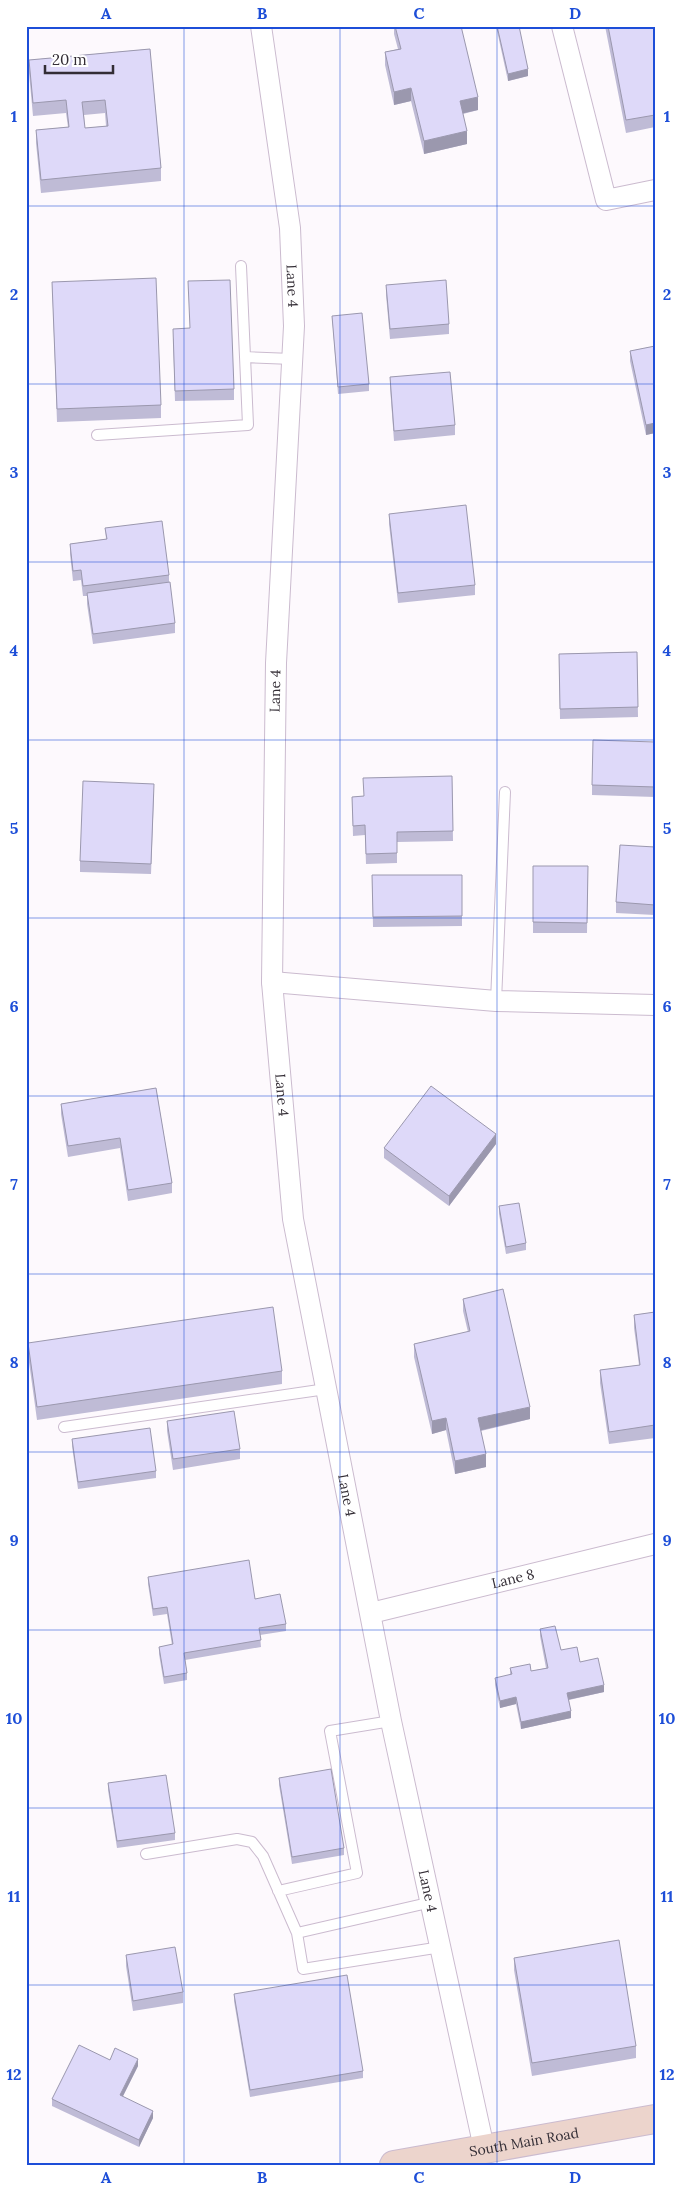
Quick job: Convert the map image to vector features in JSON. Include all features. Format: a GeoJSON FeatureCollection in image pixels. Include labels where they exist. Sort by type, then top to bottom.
{"type":"FeatureCollection","features":[{"type":"Feature","properties":{"kind":"main road","name":"South Main Road"},"geometry":{"type":"LineString","coordinates":[[405,2164],[484,2148],[655,2119]]}},
{"type":"Feature","properties":{"kind":"street","name":"Lane 4"},"geometry":{"type":"LineString","coordinates":[[261,26],[280,141],[290,228],[294,326],[276,663],[272,982],[293,1219],[391,1720],[484,2148]]}},
{"type":"Feature","properties":{"kind":"street"},"geometry":{"type":"LineString","coordinates":[[562,26],[606,200],[655,190]]}},
{"type":"Feature","properties":{"kind":"street"},"geometry":{"type":"LineString","coordinates":[[272,982],[496,1001],[655,1006]]}},
{"type":"Feature","properties":{"kind":"street","name":"Lane 8"},"geometry":{"type":"LineString","coordinates":[[371,1613],[655,1544]]}},
{"type":"Feature","properties":{"kind":"lane"},"geometry":{"type":"LineString","coordinates":[[97,435],[248,425],[241,266]]}},
{"type":"Feature","properties":{"kind":"lane"},"geometry":{"type":"LineString","coordinates":[[245,357],[292,359]]}},
{"type":"Feature","properties":{"kind":"lane"},"geometry":{"type":"LineString","coordinates":[[496,1001],[505,792]]}},
{"type":"Feature","properties":{"kind":"lane"},"geometry":{"type":"LineString","coordinates":[[64,1427],[326,1389]]}},
{"type":"Feature","properties":{"kind":"lane"},"geometry":{"type":"LineString","coordinates":[[278,1891],[357,1873],[330,1732],[391,1720]]}},
{"type":"Feature","properties":{"kind":"lane"},"geometry":{"type":"LineString","coordinates":[[146,1854],[237,1840],[252,1842],[263,1856],[297,1933],[303,1969],[441,1947]]}},
{"type":"Feature","properties":{"kind":"lane"},"geometry":{"type":"LineString","coordinates":[[297,1933],[432,1902]]}},
{"type":"Feature","properties":{"kind":"building"},"geometry":{"type":"Polygon","coordinates":[[[395,26],[461,26],[478,97],[460,101],[467,131],[424,141],[411,88],[394,92],[385,52],[401,49],[395,26]]]}},
{"type":"Feature","properties":{"kind":"building"},"geometry":{"type":"Polygon","coordinates":[[[497,26],[519,26],[528,69],[508,74],[497,26]]]}},
{"type":"Feature","properties":{"kind":"building"},"geometry":{"type":"Polygon","coordinates":[[[608,26],[655,26],[655,115],[626,120],[608,26]]]}},
{"type":"Feature","properties":{"kind":"building"},"geometry":{"type":"Polygon","coordinates":[[[150,49],[161,168],[41,180],[36,130],[69,127],[66,100],[33,103],[29,60],[150,49]],[[105,100],[82,102],[85,128],[108,126],[105,100]]]}},
{"type":"Feature","properties":{"kind":"building"},"geometry":{"type":"Polygon","coordinates":[[[156,278],[161,405],[57,409],[52,282],[156,278]]]}},
{"type":"Feature","properties":{"kind":"building"},"geometry":{"type":"Polygon","coordinates":[[[230,280],[234,389],[175,391],[173,329],[190,328],[188,281],[230,280]]]}},
{"type":"Feature","properties":{"kind":"building"},"geometry":{"type":"Polygon","coordinates":[[[446,280],[449,324],[390,329],[386,285],[446,280]]]}},
{"type":"Feature","properties":{"kind":"building"},"geometry":{"type":"Polygon","coordinates":[[[362,313],[369,384],[338,387],[332,316],[362,313]]]}},
{"type":"Feature","properties":{"kind":"building"},"geometry":{"type":"Polygon","coordinates":[[[655,346],[655,423],[646,425],[630,351],[655,346]]]}},
{"type":"Feature","properties":{"kind":"building"},"geometry":{"type":"Polygon","coordinates":[[[450,372],[455,425],[394,431],[390,377],[450,372]]]}},
{"type":"Feature","properties":{"kind":"building"},"geometry":{"type":"Polygon","coordinates":[[[466,505],[475,585],[398,593],[389,514],[466,505]]]}},
{"type":"Feature","properties":{"kind":"building"},"geometry":{"type":"Polygon","coordinates":[[[162,521],[169,575],[83,586],[81,570],[73,571],[70,544],[107,539],[105,528],[162,521]]]}},
{"type":"Feature","properties":{"kind":"building"},"geometry":{"type":"Polygon","coordinates":[[[170,582],[175,623],[93,634],[87,593],[170,582]]]}},
{"type":"Feature","properties":{"kind":"building"},"geometry":{"type":"Polygon","coordinates":[[[637,652],[638,707],[560,709],[559,654],[637,652]]]}},
{"type":"Feature","properties":{"kind":"building"},"geometry":{"type":"Polygon","coordinates":[[[593,740],[655,742],[655,787],[592,785],[593,740]]]}},
{"type":"Feature","properties":{"kind":"building"},"geometry":{"type":"Polygon","coordinates":[[[452,776],[453,831],[397,832],[397,853],[366,854],[365,825],[353,826],[352,797],[364,796],[363,778],[452,776]]]}},
{"type":"Feature","properties":{"kind":"building"},"geometry":{"type":"Polygon","coordinates":[[[83,781],[154,784],[151,864],[80,861],[83,781]]]}},
{"type":"Feature","properties":{"kind":"building"},"geometry":{"type":"Polygon","coordinates":[[[620,845],[655,847],[655,905],[616,902],[620,845]]]}},
{"type":"Feature","properties":{"kind":"building"},"geometry":{"type":"Polygon","coordinates":[[[533,866],[588,866],[587,923],[533,922],[533,866]]]}},
{"type":"Feature","properties":{"kind":"building"},"geometry":{"type":"Polygon","coordinates":[[[372,875],[462,875],[462,916],[373,917],[372,875]]]}},
{"type":"Feature","properties":{"kind":"building"},"geometry":{"type":"Polygon","coordinates":[[[431,1086],[496,1134],[449,1196],[384,1148],[431,1086]]]}},
{"type":"Feature","properties":{"kind":"building"},"geometry":{"type":"Polygon","coordinates":[[[156,1088],[172,1183],[128,1190],[120,1138],[68,1146],[61,1104],[156,1088]]]}},
{"type":"Feature","properties":{"kind":"building"},"geometry":{"type":"Polygon","coordinates":[[[519,1203],[526,1243],[506,1247],[499,1206],[519,1203]]]}},
{"type":"Feature","properties":{"kind":"building"},"geometry":{"type":"Polygon","coordinates":[[[503,1289],[530,1407],[478,1418],[486,1454],[455,1461],[446,1418],[432,1421],[414,1344],[470,1331],[463,1299],[503,1289]]]}},
{"type":"Feature","properties":{"kind":"building"},"geometry":{"type":"Polygon","coordinates":[[[273,1307],[282,1371],[37,1407],[28,1343],[273,1307]]]}},
{"type":"Feature","properties":{"kind":"building"},"geometry":{"type":"Polygon","coordinates":[[[655,1312],[655,1425],[609,1432],[600,1370],[640,1365],[634,1315],[655,1312]]]}},
{"type":"Feature","properties":{"kind":"building"},"geometry":{"type":"Polygon","coordinates":[[[234,1411],[240,1449],[173,1459],[167,1421],[234,1411]]]}},
{"type":"Feature","properties":{"kind":"building"},"geometry":{"type":"Polygon","coordinates":[[[150,1428],[156,1471],[78,1482],[72,1439],[150,1428]]]}},
{"type":"Feature","properties":{"kind":"building"},"geometry":{"type":"Polygon","coordinates":[[[249,1560],[255,1599],[280,1594],[286,1624],[259,1628],[261,1640],[184,1653],[187,1673],[164,1677],[159,1647],[173,1644],[167,1607],[153,1609],[148,1577],[249,1560]]]}},
{"type":"Feature","properties":{"kind":"building"},"geometry":{"type":"Polygon","coordinates":[[[555,1626],[561,1650],[577,1647],[580,1662],[598,1658],[604,1685],[567,1693],[571,1711],[521,1722],[516,1697],[500,1701],[495,1678],[512,1674],[510,1668],[530,1664],[531,1671],[548,1668],[540,1629],[555,1626]]]}},
{"type":"Feature","properties":{"kind":"building"},"geometry":{"type":"Polygon","coordinates":[[[331,1769],[344,1848],[292,1857],[279,1778],[331,1769]]]}},
{"type":"Feature","properties":{"kind":"building"},"geometry":{"type":"Polygon","coordinates":[[[166,1775],[175,1833],[117,1841],[108,1783],[166,1775]]]}},
{"type":"Feature","properties":{"kind":"building"},"geometry":{"type":"Polygon","coordinates":[[[619,1940],[636,2046],[532,2063],[514,1958],[619,1940]]]}},
{"type":"Feature","properties":{"kind":"building"},"geometry":{"type":"Polygon","coordinates":[[[175,1947],[183,1992],[133,2001],[126,1955],[175,1947]]]}},
{"type":"Feature","properties":{"kind":"building"},"geometry":{"type":"Polygon","coordinates":[[[347,1975],[363,2071],[250,2090],[234,1994],[347,1975]]]}},
{"type":"Feature","properties":{"kind":"building"},"geometry":{"type":"Polygon","coordinates":[[[79,2045],[110,2060],[115,2048],[138,2059],[120,2095],[153,2111],[139,2140],[52,2099],[79,2045]]]}}]}
